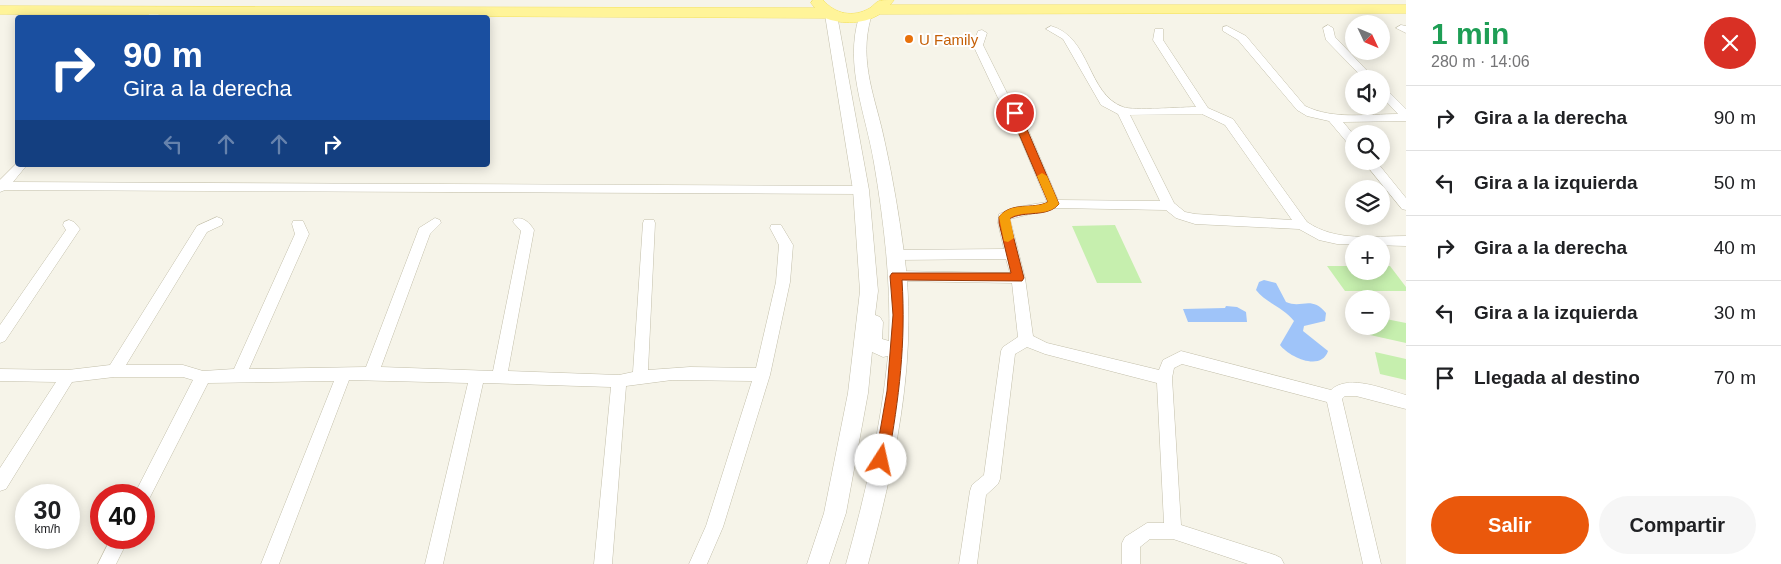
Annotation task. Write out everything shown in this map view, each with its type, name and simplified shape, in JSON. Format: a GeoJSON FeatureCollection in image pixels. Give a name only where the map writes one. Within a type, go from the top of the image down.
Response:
{"type":"FeatureCollection","features":[{"type":"Feature","properties":{"kind":"main road"},"geometry":{"type":"LineString","coordinates":[[818,0],[818,4],[829,14]]}},
{"type":"Feature","properties":{"kind":"main road"},"geometry":{"type":"LineString","coordinates":[[0,10],[154,14],[829,14],[846,18],[877,9],[1406,9]]}},
{"type":"Feature","properties":{"kind":"street"},"geometry":{"type":"LineString","coordinates":[[857,564],[874,502],[894,391],[899,315],[888,196],[877,133],[865,90],[858,54],[861,27],[877,9]]}},
{"type":"Feature","properties":{"kind":"street"},"geometry":{"type":"LineString","coordinates":[[818,564],[835,512],[853,420],[858,393],[869,291],[861,190],[829,14]]}},
{"type":"Feature","properties":{"kind":"street"},"geometry":{"type":"LineString","coordinates":[[1328,28],[1330,38],[1361,70]]}},
{"type":"Feature","properties":{"kind":"street"},"geometry":{"type":"LineString","coordinates":[[1051,29],[1067,37],[1105,103],[1123,112],[1204,110],[1229,122],[1302,225],[1318,236],[1335,239],[1406,241]]}},
{"type":"Feature","properties":{"kind":"street"},"geometry":{"type":"LineString","coordinates":[[1227,29],[1242,38],[1301,108],[1317,116],[1333,118],[1406,116]]}},
{"type":"Feature","properties":{"kind":"street"},"geometry":{"type":"LineString","coordinates":[[1159,31],[1158,40],[1204,110]]}},
{"type":"Feature","properties":{"kind":"street"},"geometry":{"type":"LineString","coordinates":[[982,33],[978,45],[1004,98],[1015,113],[1054,204]]}},
{"type":"Feature","properties":{"kind":"street"},"geometry":{"type":"LineString","coordinates":[[844,91],[865,90]]}},
{"type":"Feature","properties":{"kind":"street"},"geometry":{"type":"LineString","coordinates":[[1390,99],[1406,116]]}},
{"type":"Feature","properties":{"kind":"street"},"geometry":{"type":"LineString","coordinates":[[1123,112],[1169,206],[1182,215],[1195,220],[1302,225]]}},
{"type":"Feature","properties":{"kind":"street"},"geometry":{"type":"LineString","coordinates":[[1333,118],[1345,132]]}},
{"type":"Feature","properties":{"kind":"street"},"geometry":{"type":"LineString","coordinates":[[2,187],[19,167]]}},
{"type":"Feature","properties":{"kind":"street"},"geometry":{"type":"LineString","coordinates":[[1376,170],[1406,206]]}},
{"type":"Feature","properties":{"kind":"street"},"geometry":{"type":"LineString","coordinates":[[2,187],[861,190]]}},
{"type":"Feature","properties":{"kind":"street"},"geometry":{"type":"LineString","coordinates":[[1026,340],[1018,278],[1004,217],[1014,211],[1044,209],[1054,204],[1169,206]]}},
{"type":"Feature","properties":{"kind":"street"},"geometry":{"type":"LineString","coordinates":[[114,371],[202,228],[217,222]]}},
{"type":"Feature","properties":{"kind":"street"},"geometry":{"type":"LineString","coordinates":[[499,377],[528,230],[518,222]]}},
{"type":"Feature","properties":{"kind":"street"},"geometry":{"type":"LineString","coordinates":[[371,373],[424,231],[434,223]]}},
{"type":"Feature","properties":{"kind":"street"},"geometry":{"type":"LineString","coordinates":[[640,376],[649,223]]}},
{"type":"Feature","properties":{"kind":"street"},"geometry":{"type":"LineString","coordinates":[[239,375],[302,234],[298,224]]}},
{"type":"Feature","properties":{"kind":"street"},"geometry":{"type":"LineString","coordinates":[[0,337],[74,229],[70,225]]}},
{"type":"Feature","properties":{"kind":"street"},"geometry":{"type":"LineString","coordinates":[[698,564],[714,527],[762,375],[783,282],[786,245],[776,228]]}},
{"type":"Feature","properties":{"kind":"street"},"geometry":{"type":"LineString","coordinates":[[894,256],[1012,254]]}},
{"type":"Feature","properties":{"kind":"street"},"geometry":{"type":"LineString","coordinates":[[896,276],[1018,278]]}},
{"type":"Feature","properties":{"kind":"street"},"geometry":{"type":"LineString","coordinates":[[867,308],[875,324],[873,342],[883,349],[896,348]]}},
{"type":"Feature","properties":{"kind":"street"},"geometry":{"type":"LineString","coordinates":[[1026,340],[1045,348],[1164,378]]}},
{"type":"Feature","properties":{"kind":"street"},"geometry":{"type":"LineString","coordinates":[[968,564],[978,491],[992,479],[1008,350],[1026,340]]}},
{"type":"Feature","properties":{"kind":"street"},"geometry":{"type":"LineString","coordinates":[[1174,531],[1164,378],[1168,364],[1181,357],[1334,397]]}},
{"type":"Feature","properties":{"kind":"street"},"geometry":{"type":"LineString","coordinates":[[0,375],[68,376],[114,371],[183,372],[203,377],[239,375],[262,377],[371,373],[619,382],[640,376],[762,375]]}},
{"type":"Feature","properties":{"kind":"street"},"geometry":{"type":"LineString","coordinates":[[270,564],[344,374]]}},
{"type":"Feature","properties":{"kind":"street"},"geometry":{"type":"LineString","coordinates":[[0,483],[68,376]]}},
{"type":"Feature","properties":{"kind":"street"},"geometry":{"type":"LineString","coordinates":[[148,484],[203,377]]}},
{"type":"Feature","properties":{"kind":"street"},"geometry":{"type":"LineString","coordinates":[[434,564],[477,377]]}},
{"type":"Feature","properties":{"kind":"street"},"geometry":{"type":"LineString","coordinates":[[604,564],[619,382]]}},
{"type":"Feature","properties":{"kind":"street"},"geometry":{"type":"LineString","coordinates":[[1334,397],[1341,390],[1356,389],[1406,402]]}},
{"type":"Feature","properties":{"kind":"street"},"geometry":{"type":"LineString","coordinates":[[1334,397],[1372,564]]}},
{"type":"Feature","properties":{"kind":"street"},"geometry":{"type":"LineString","coordinates":[[1131,564],[1131,543],[1147,531],[1174,531],[1275,564]]}},
{"type":"Feature","properties":{"kind":"street"},"geometry":{"type":"LineString","coordinates":[[107,564],[114,549]]}},
{"type":"Feature","properties":{"kind":"green space"},"geometry":{"type":"Polygon","coordinates":[[[1115,225],[1142,283],[1097,283],[1072,226],[1115,225]]]}},
{"type":"Feature","properties":{"kind":"green space"},"geometry":{"type":"Polygon","coordinates":[[[1327,266],[1345,266],[1345,280],[1390,280],[1390,266],[1406,287],[1406,291],[1345,291],[1327,266]]]}},
{"type":"Feature","properties":{"kind":"green space"},"geometry":{"type":"Polygon","coordinates":[[[1390,320],[1406,323],[1406,343],[1370,335],[1390,335],[1390,320]]]}},
{"type":"Feature","properties":{"kind":"green space"},"geometry":{"type":"Polygon","coordinates":[[[1375,352],[1406,359],[1406,380],[1380,374],[1375,352]]]}},
{"type":"Feature","properties":{"kind":"water"},"geometry":{"type":"Polygon","coordinates":[[[1264,280],[1276,283],[1286,302],[1292,304],[1311,303],[1326,313],[1325,321],[1304,326],[1303,331],[1328,351],[1319,361],[1297,358],[1284,350],[1280,345],[1294,321],[1256,290],[1259,282],[1264,280]]]}},
{"type":"Feature","properties":{"kind":"water"},"geometry":{"type":"Polygon","coordinates":[[[1226,306],[1237,307],[1246,312],[1247,322],[1188,322],[1183,309],[1225,308],[1226,306]]]}},
{"type":"Feature","properties":{"kind":"slow traffic"},"geometry":{"type":"LineString","coordinates":[[1008,238],[1004,217],[1014,211],[1044,209],[1054,204],[1042,176]]}},
{"type":"Feature","properties":{"kind":"place","name":"U Family"},"geometry":{"type":"Point","coordinates":[909,39]}},
{"type":"Feature","properties":{"kind":"route"},"geometry":{"type":"LineString","coordinates":[[881,460],[894,391],[899,315],[896,276],[1018,278],[1004,217],[1014,211],[1044,209],[1054,204],[1015,113]]}}]}
